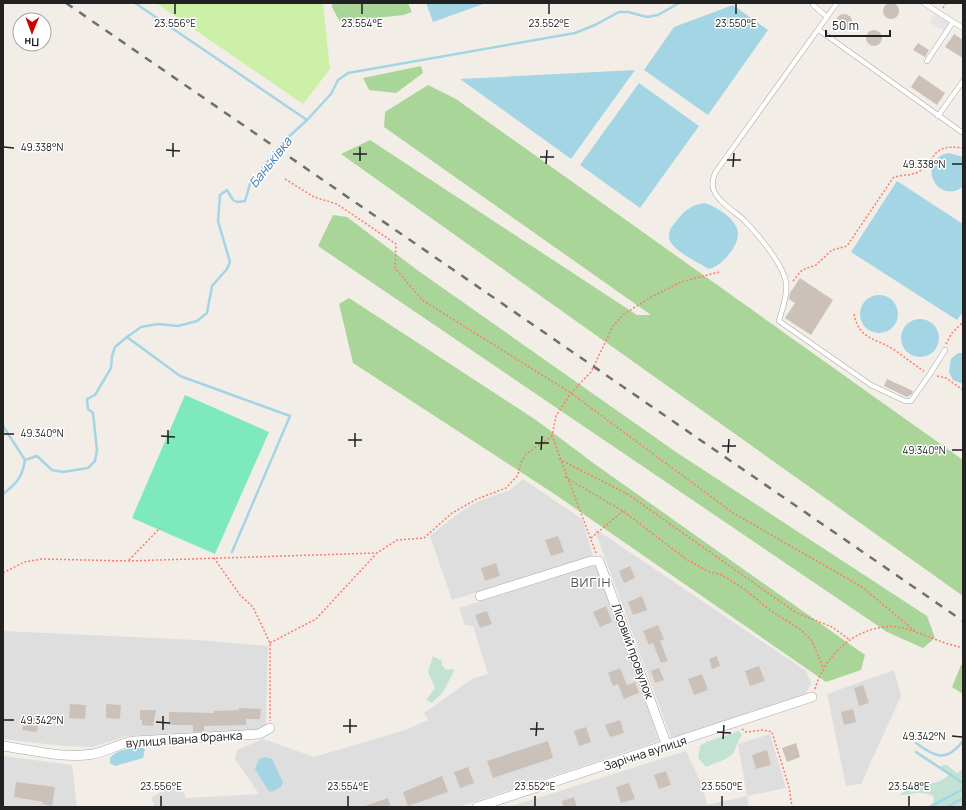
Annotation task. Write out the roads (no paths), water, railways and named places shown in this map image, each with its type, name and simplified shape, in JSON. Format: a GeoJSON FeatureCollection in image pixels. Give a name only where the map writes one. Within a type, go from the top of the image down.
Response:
{"type":"FeatureCollection","features":[{"type":"Feature","properties":{"kind":"street","name":"Лісовий провулок"},"geometry":{"type":"LineString","coordinates":[[480,596],[591,561],[598,561],[601,564],[667,746]]}},
{"type":"Feature","properties":{"kind":"street","name":"Зарічна вулиця"},"geometry":{"type":"LineString","coordinates":[[482,806],[812,697]]}},
{"type":"Feature","properties":{"kind":"street","name":"вулиця Івана Франка"},"geometry":{"type":"LineString","coordinates":[[3,746],[40,752],[82,755],[135,741],[259,734],[270,728]]}},
{"type":"Feature","properties":{"kind":"lane"},"geometry":{"type":"LineString","coordinates":[[837,3],[715,173],[713,188],[717,195],[745,221],[783,272],[786,283],[786,293],[779,321],[871,385],[908,402],[930,374],[944,350]]}},
{"type":"Feature","properties":{"kind":"lane"},"geometry":{"type":"LineString","coordinates":[[924,3],[963,28]]}},
{"type":"Feature","properties":{"kind":"lane"},"geometry":{"type":"LineString","coordinates":[[813,5],[827,18]]}},
{"type":"Feature","properties":{"kind":"lane"},"geometry":{"type":"LineString","coordinates":[[927,61],[953,22]]}},
{"type":"Feature","properties":{"kind":"lane"},"geometry":{"type":"LineString","coordinates":[[818,30],[963,133]]}},
{"type":"Feature","properties":{"kind":"lane"},"geometry":{"type":"LineString","coordinates":[[938,116],[963,81]]}},
{"type":"Feature","properties":{"kind":"water"},"geometry":{"type":"Polygon","coordinates":[[[426,3],[486,3],[433,22],[426,3]]]}},
{"type":"Feature","properties":{"kind":"water"},"geometry":{"type":"Polygon","coordinates":[[[733,5],[768,30],[708,115],[644,70],[674,27],[733,5]]]}},
{"type":"Feature","properties":{"kind":"water"},"geometry":{"type":"Polygon","coordinates":[[[635,70],[571,159],[460,79],[635,70]]]}},
{"type":"Feature","properties":{"kind":"water"},"geometry":{"type":"Polygon","coordinates":[[[639,83],[699,126],[640,208],[580,165],[639,83]]]}},
{"type":"Feature","properties":{"kind":"water"},"geometry":{"type":"Polygon","coordinates":[[[949,153],[963,157],[963,187],[953,191],[944,191],[933,179],[932,171],[933,164],[939,157],[949,153]]]}},
{"type":"Feature","properties":{"kind":"water"},"geometry":{"type":"Polygon","coordinates":[[[897,181],[963,224],[963,312],[957,320],[851,252],[897,181]]]}},
{"type":"Feature","properties":{"kind":"water"},"geometry":{"type":"Polygon","coordinates":[[[704,203],[709,204],[730,218],[737,227],[738,232],[736,243],[729,255],[719,264],[709,269],[678,250],[670,241],[669,236],[672,227],[683,213],[689,208],[704,203]]]}},
{"type":"Feature","properties":{"kind":"water"},"geometry":{"type":"Polygon","coordinates":[[[875,295],[883,295],[893,300],[897,307],[897,321],[893,328],[883,333],[875,333],[865,328],[863,325],[860,318],[860,310],[865,300],[868,298],[875,295]]]}},
{"type":"Feature","properties":{"kind":"water"},"geometry":{"type":"Polygon","coordinates":[[[916,319],[924,319],[934,324],[938,331],[938,345],[934,352],[924,357],[916,357],[906,352],[904,349],[901,342],[901,334],[906,324],[909,322],[916,319]]]}},
{"type":"Feature","properties":{"kind":"water"},"geometry":{"type":"Polygon","coordinates":[[[958,353],[963,353],[963,384],[953,380],[949,372],[951,359],[958,353]]]}},
{"type":"Feature","properties":{"kind":"water"},"geometry":{"type":"Polygon","coordinates":[[[140,747],[145,749],[143,758],[115,766],[110,763],[110,758],[116,753],[140,747]]]}},
{"type":"Feature","properties":{"kind":"water"},"geometry":{"type":"Polygon","coordinates":[[[265,757],[272,759],[283,782],[281,787],[271,792],[268,790],[255,769],[259,759],[265,757]]]}},
{"type":"Feature","properties":{"kind":"waterway"},"geometry":{"type":"LineString","coordinates":[[135,3],[307,120]]}},
{"type":"Feature","properties":{"kind":"waterway","name":"Баньківка"},"geometry":{"type":"LineString","coordinates":[[3,494],[18,480],[25,460],[37,456],[52,470],[63,472],[88,468],[95,461],[97,450],[93,413],[88,409],[87,399],[95,395],[111,368],[112,356],[115,347],[141,327],[158,324],[178,326],[197,321],[207,313],[212,286],[227,269],[230,262],[218,221],[220,195],[227,190],[233,200],[237,202],[245,201],[250,184],[282,143],[307,120],[331,94],[338,80],[348,73],[575,33],[595,25],[619,12],[628,12],[647,17],[658,15],[679,3]]}},
{"type":"Feature","properties":{"kind":"waterway"},"geometry":{"type":"LineString","coordinates":[[127,337],[180,376],[290,416],[232,552]]}},
{"type":"Feature","properties":{"kind":"waterway"},"geometry":{"type":"LineString","coordinates":[[3,426],[25,460]]}},
{"type":"Feature","properties":{"kind":"waterway"},"geometry":{"type":"LineString","coordinates":[[916,743],[929,752],[940,756],[951,753],[963,741]]}},
{"type":"Feature","properties":{"kind":"waterway"},"geometry":{"type":"LineString","coordinates":[[916,752],[963,783]]}},
{"type":"Feature","properties":{"kind":"waterway"},"geometry":{"type":"LineString","coordinates":[[930,807],[963,789]]}},
{"type":"Feature","properties":{"kind":"waterway"},"geometry":{"type":"LineString","coordinates":[[947,807],[963,798]]}},
{"type":"Feature","properties":{"kind":"railway"},"geometry":{"type":"LineString","coordinates":[[66,3],[963,621]]}},
{"type":"Feature","properties":{"kind":"district","name":"ВИГІН"},"geometry":{"type":"Point","coordinates":[591,582]}}]}
